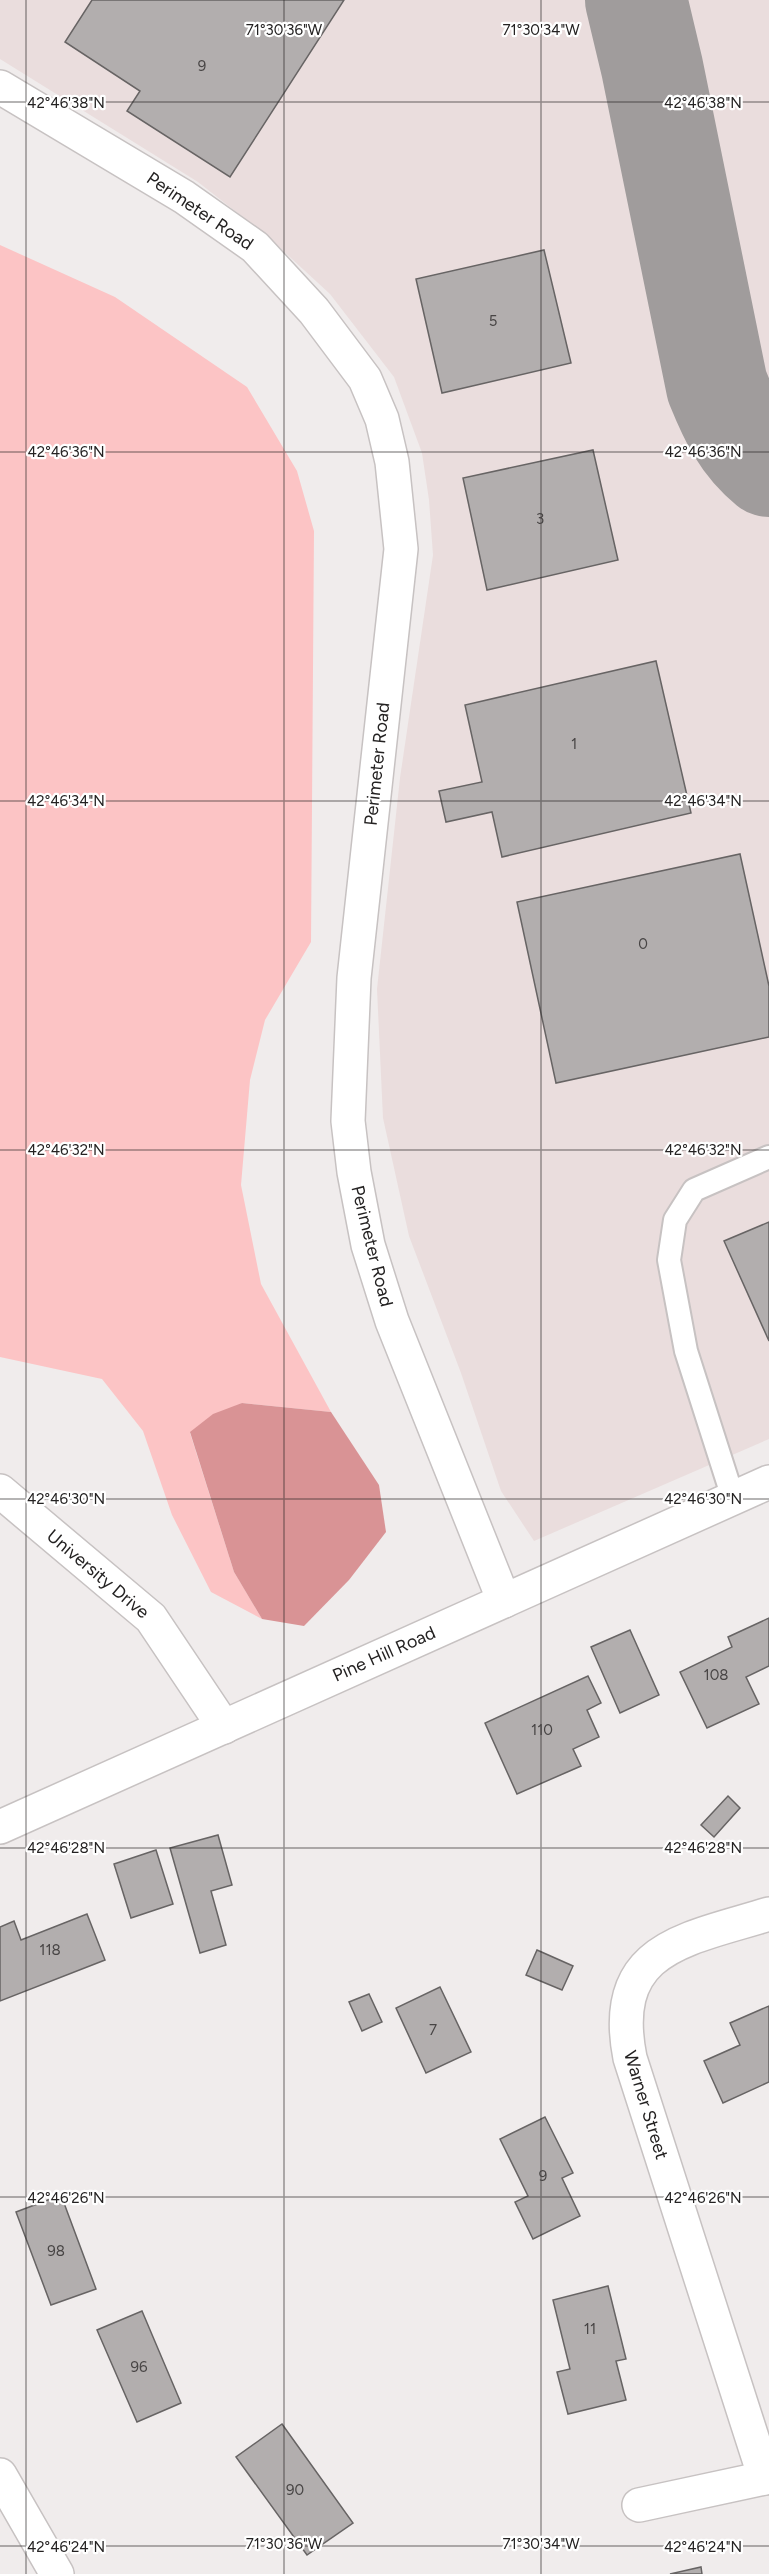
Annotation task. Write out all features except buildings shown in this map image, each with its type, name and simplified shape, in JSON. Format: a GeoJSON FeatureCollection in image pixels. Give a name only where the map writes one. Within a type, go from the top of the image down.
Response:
{"type":"FeatureCollection","features":[{"type":"Feature","properties":{"kind":"street","name":"Perimeter Road"},"geometry":{"type":"LineString","coordinates":[[0,87],[184,197],[255,247],[314,311],[365,379],[382,419],[392,462],[401,549],[354,978],[348,1121],[354,1172],[368,1245],[392,1321],[504,1601]]}},
{"type":"Feature","properties":{"kind":"street","name":"Pine Hill Road"},"geometry":{"type":"LineString","coordinates":[[0,1827],[769,1482]]}},
{"type":"Feature","properties":{"kind":"street","name":"University Drive"},"geometry":{"type":"LineString","coordinates":[[0,1491],[151,1618],[224,1726]]}},
{"type":"Feature","properties":{"kind":"street","name":"Warner Street"},"geometry":{"type":"LineString","coordinates":[[767,2477],[630,2058],[624,2030],[626,2004],[633,1982],[651,1958],[682,1941],[769,1914]]}},
{"type":"Feature","properties":{"kind":"street"},"geometry":{"type":"LineString","coordinates":[[0,2475],[57,2574]]}},
{"type":"Feature","properties":{"kind":"street"},"geometry":{"type":"LineString","coordinates":[[639,2505],[767,2477]]}},
{"type":"Feature","properties":{"kind":"lane"},"geometry":{"type":"LineString","coordinates":[[733,1498],[686,1351],[669,1260],[675,1220],[694,1190],[769,1157]]}},
{"type":"Feature","properties":{"kind":"shaded area"},"geometry":{"type":"Polygon","coordinates":[[[0,0],[769,0],[769,1439],[534,1541],[501,1491],[461,1373],[409,1236],[383,1118],[377,989],[400,778],[433,555],[429,500],[422,453],[394,377],[330,294],[267,236],[198,182],[0,59],[0,0]]]}},
{"type":"Feature","properties":{"kind":"shaded area"},"geometry":{"type":"Polygon","coordinates":[[[0,245],[115,297],[247,387],[297,471],[314,531],[311,942],[265,1020],[250,1080],[241,1185],[261,1284],[331,1412],[242,1403],[190,1433],[234,1572],[262,1619],[211,1592],[172,1515],[143,1431],[102,1379],[0,1357],[0,245]]]}},
{"type":"Feature","properties":{"kind":"shaded area"},"geometry":{"type":"Polygon","coordinates":[[[242,1403],[331,1412],[379,1485],[386,1532],[349,1580],[304,1626],[262,1619],[234,1572],[190,1432],[213,1414],[242,1403]]]}},
{"type":"Feature","properties":{"kind":"taxiway"},"geometry":{"type":"LineString","coordinates":[[636,0],[652,67],[717,386],[738,430],[751,449],[769,466]]}}]}
